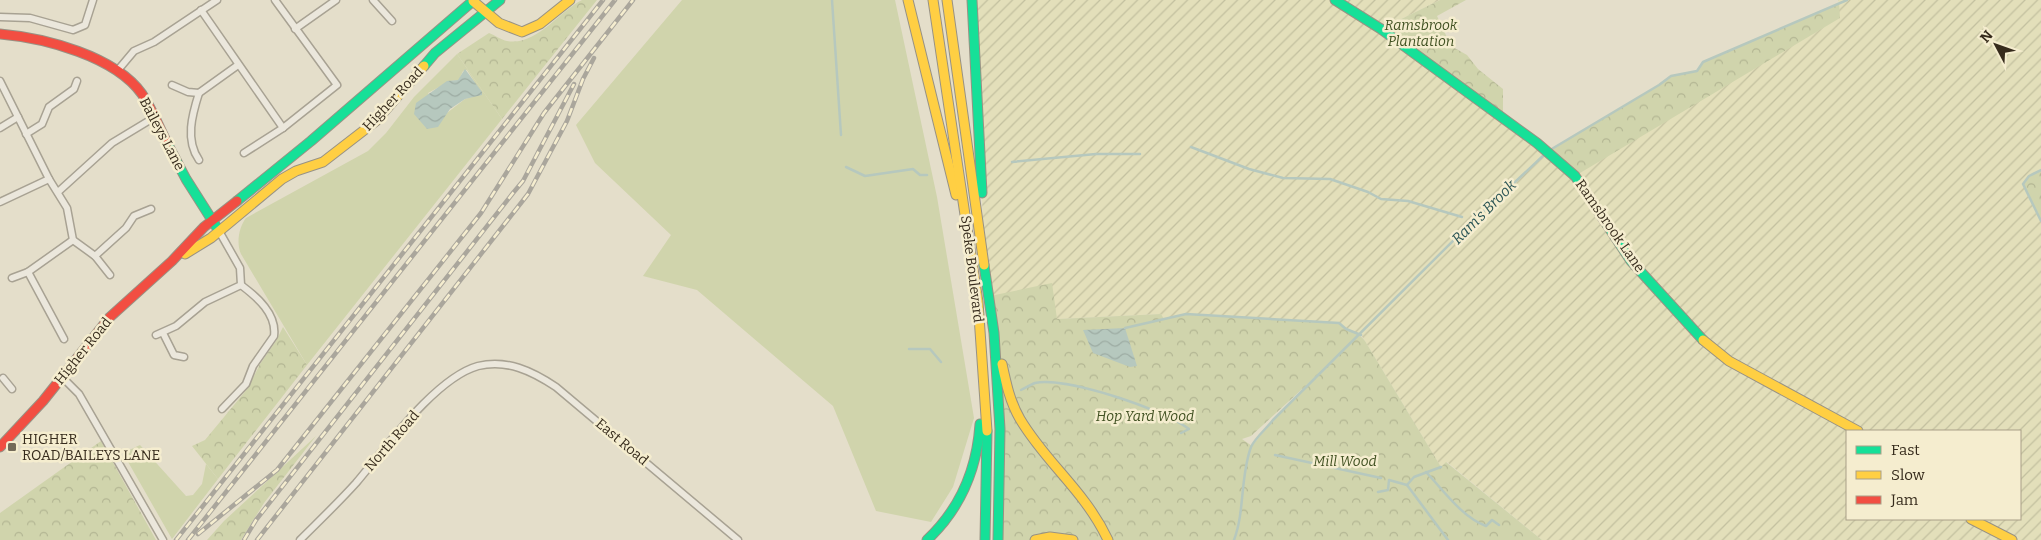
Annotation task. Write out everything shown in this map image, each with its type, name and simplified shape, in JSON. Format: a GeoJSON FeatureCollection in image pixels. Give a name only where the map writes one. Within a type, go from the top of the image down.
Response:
{"type":"FeatureCollection","features":[{"type":"Feature","properties":{"kind":"main road","name":"Higher Road"},"geometry":{"type":"LineString","coordinates":[[0,447],[22,425],[110,317],[172,261],[212,221],[311,141],[473,0],[486,12],[515,32],[525,32],[570,0]]}},
{"type":"Feature","properties":{"kind":"main road","name":"Higher Road"},"geometry":{"type":"LineString","coordinates":[[172,261],[219,231],[282,179],[296,171],[323,162],[376,121],[435,53],[500,0]]}},
{"type":"Feature","properties":{"kind":"main road"},"geometry":{"type":"LineString","coordinates":[[908,0],[970,250]]}},
{"type":"Feature","properties":{"kind":"main road","name":"Speke Boulevard"},"geometry":{"type":"LineString","coordinates":[[934,0],[978,302],[987,425],[985,540]]}},
{"type":"Feature","properties":{"kind":"main road","name":"Speke Boulevard"},"geometry":{"type":"LineString","coordinates":[[947,0],[994,333],[1000,429],[998,540]]}},
{"type":"Feature","properties":{"kind":"main road"},"geometry":{"type":"LineString","coordinates":[[972,0],[985,260]]}},
{"type":"Feature","properties":{"kind":"main road","name":"Ramsbrook Lane"},"geometry":{"type":"LineString","coordinates":[[1336,0],[1381,30],[1562,163],[1575,176],[1593,200],[1631,261],[1707,344],[1729,361],[1856,430]]}},
{"type":"Feature","properties":{"kind":"main road","name":"Baileys Lane"},"geometry":{"type":"LineString","coordinates":[[0,34],[33,37],[95,59],[118,70],[142,94],[186,179],[219,231]]}},
{"type":"Feature","properties":{"kind":"main road"},"geometry":{"type":"LineString","coordinates":[[927,540],[945,522],[956,504],[972,471],[977,452],[980,435],[978,302]]}},
{"type":"Feature","properties":{"kind":"main road"},"geometry":{"type":"LineString","coordinates":[[994,333],[1008,392],[1018,415],[1041,446],[1086,498],[1108,540]]}},
{"type":"Feature","properties":{"kind":"main road"},"geometry":{"type":"LineString","coordinates":[[1974,520],[2012,540]]}},
{"type":"Feature","properties":{"kind":"main road"},"geometry":{"type":"LineString","coordinates":[[1035,540],[1050,537],[1073,540]]}},
{"type":"Feature","properties":{"kind":"street"},"geometry":{"type":"LineString","coordinates":[[0,17],[30,18],[73,30],[85,25],[90,15],[93,0]]}},
{"type":"Feature","properties":{"kind":"street"},"geometry":{"type":"LineString","coordinates":[[118,70],[134,51],[154,42],[217,0]]}},
{"type":"Feature","properties":{"kind":"street"},"geometry":{"type":"LineString","coordinates":[[244,153],[283,128],[337,85],[275,0]]}},
{"type":"Feature","properties":{"kind":"street"},"geometry":{"type":"LineString","coordinates":[[295,29],[336,0]]}},
{"type":"Feature","properties":{"kind":"street"},"geometry":{"type":"LineString","coordinates":[[373,0],[392,21]]}},
{"type":"Feature","properties":{"kind":"street"},"geometry":{"type":"LineString","coordinates":[[201,10],[283,128]]}},
{"type":"Feature","properties":{"kind":"street"},"geometry":{"type":"LineString","coordinates":[[172,85],[188,92],[199,93],[238,65]]}},
{"type":"Feature","properties":{"kind":"street"},"geometry":{"type":"LineString","coordinates":[[0,81],[49,179],[68,208],[72,240],[95,256],[110,275]]}},
{"type":"Feature","properties":{"kind":"street"},"geometry":{"type":"LineString","coordinates":[[26,134],[42,124],[49,107],[74,89],[77,81]]}},
{"type":"Feature","properties":{"kind":"street"},"geometry":{"type":"LineString","coordinates":[[199,93],[190,136],[190,145],[199,160]]}},
{"type":"Feature","properties":{"kind":"street"},"geometry":{"type":"LineString","coordinates":[[0,128],[18,116]]}},
{"type":"Feature","properties":{"kind":"street"},"geometry":{"type":"LineString","coordinates":[[58,192],[112,143],[155,117]]}},
{"type":"Feature","properties":{"kind":"street"},"geometry":{"type":"LineString","coordinates":[[0,202],[49,179]]}},
{"type":"Feature","properties":{"kind":"street"},"geometry":{"type":"LineString","coordinates":[[95,256],[126,228],[134,216],[151,209]]}},
{"type":"Feature","properties":{"kind":"street"},"geometry":{"type":"LineString","coordinates":[[219,231],[240,268],[241,285],[261,301],[272,321],[274,332],[253,366],[246,384],[222,409]]}},
{"type":"Feature","properties":{"kind":"street"},"geometry":{"type":"LineString","coordinates":[[12,278],[28,272],[72,240]]}},
{"type":"Feature","properties":{"kind":"street"},"geometry":{"type":"LineString","coordinates":[[28,272],[64,339]]}},
{"type":"Feature","properties":{"kind":"street"},"geometry":{"type":"LineString","coordinates":[[184,357],[174,355],[160,334],[176,326],[205,302],[241,285]]}},
{"type":"Feature","properties":{"kind":"street","name":"North Road"},"geometry":{"type":"LineString","coordinates":[[300,540],[341,499],[418,411],[444,385],[468,370],[497,364]]}},
{"type":"Feature","properties":{"kind":"street","name":"East Road"},"geometry":{"type":"LineString","coordinates":[[497,364],[522,368],[556,387],[738,540]]}},
{"type":"Feature","properties":{"kind":"street"},"geometry":{"type":"LineString","coordinates":[[62,377],[79,394],[163,540]]}},
{"type":"Feature","properties":{"kind":"street"},"geometry":{"type":"LineString","coordinates":[[0,388],[5,381],[12,389]]}},
{"type":"Feature","properties":{"kind":"shaded area"},"geometry":{"type":"Polygon","coordinates":[[[972,0],[1440,0],[1381,29],[1562,163],[1839,3],[1838,0],[2041,0],[2041,170],[2029,176],[2023,184],[2041,221],[2041,540],[1542,540],[1447,462],[1441,467],[1361,335],[1346,329],[1339,323],[1186,314],[1164,319],[1161,314],[1057,319],[990,296],[985,260],[972,0]]]}},
{"type":"Feature","properties":{"kind":"green space"},"geometry":{"type":"Polygon","coordinates":[[[582,0],[597,0],[502,119],[457,54],[489,33],[507,41],[518,41],[528,38],[547,27],[573,5],[582,0]]]}},
{"type":"Feature","properties":{"kind":"green space"},"geometry":{"type":"Polygon","coordinates":[[[682,0],[895,0],[937,197],[974,418],[953,487],[931,522],[876,511],[833,406],[697,290],[643,276],[671,235],[595,163],[576,125],[682,0]]]}},
{"type":"Feature","properties":{"kind":"green space","name":"Ramsbrook Plantation"},"geometry":{"type":"Polygon","coordinates":[[[1440,0],[1466,0],[1437,16],[1451,46],[1467,55],[1478,69],[1503,89],[1503,119],[1381,29],[1440,0]]]}},
{"type":"Feature","properties":{"kind":"green space"},"geometry":{"type":"Polygon","coordinates":[[[1839,3],[1840,18],[1575,176],[1548,152],[1671,76],[1697,71],[1703,62],[1839,3]]]}},
{"type":"Feature","properties":{"kind":"green space"},"geometry":{"type":"Polygon","coordinates":[[[457,54],[502,119],[307,365],[239,250],[239,235],[242,226],[246,218],[368,151],[386,133],[414,97],[457,54]],[[467,70],[463,71],[459,80],[450,81],[428,93],[443,116],[465,99],[482,94],[467,70]]]}},
{"type":"Feature","properties":{"kind":"green space"},"geometry":{"type":"Polygon","coordinates":[[[2041,170],[2041,221],[2023,184],[2029,176],[2041,170]]]}},
{"type":"Feature","properties":{"kind":"green space"},"geometry":{"type":"Polygon","coordinates":[[[1052,283],[1057,319],[1161,314],[1164,319],[1186,314],[1339,323],[1365,341],[1441,467],[1446,462],[1542,540],[998,540],[990,296],[1052,283]],[[1348,347],[1251,436],[1242,439],[1252,446],[1273,420],[1348,347]]]}},
{"type":"Feature","properties":{"kind":"green space"},"geometry":{"type":"Polygon","coordinates":[[[283,327],[307,365],[218,479],[192,446],[205,440],[248,388],[260,364],[283,327]]]}},
{"type":"Feature","properties":{"kind":"green space"},"geometry":{"type":"Polygon","coordinates":[[[316,436],[264,503],[241,540],[207,540],[224,521],[316,436]]]}},
{"type":"Feature","properties":{"kind":"green space"},"geometry":{"type":"Polygon","coordinates":[[[101,441],[156,540],[0,540],[0,513],[101,441]]]}},
{"type":"Feature","properties":{"kind":"green space"},"geometry":{"type":"Polygon","coordinates":[[[140,445],[186,496],[193,495],[202,484],[206,464],[218,479],[172,539],[123,453],[140,445]]]}},
{"type":"Feature","properties":{"kind":"water"},"geometry":{"type":"Polygon","coordinates":[[[465,69],[482,92],[482,95],[465,99],[450,109],[438,127],[427,129],[414,114],[416,103],[447,81],[458,80],[465,69]]]}},
{"type":"Feature","properties":{"kind":"water"},"geometry":{"type":"Polygon","coordinates":[[[1125,328],[1137,366],[1130,367],[1093,353],[1083,330],[1125,328]]]}},
{"type":"Feature","properties":{"kind":"waterway"},"geometry":{"type":"LineString","coordinates":[[832,0],[841,135]]}},
{"type":"Feature","properties":{"kind":"waterway","name":"Ram's Brook"},"geometry":{"type":"LineString","coordinates":[[1550,150],[1671,76],[1697,71],[1703,62],[1847,0]]}},
{"type":"Feature","properties":{"kind":"waterway"},"geometry":{"type":"LineString","coordinates":[[1191,147],[1249,169],[1283,178],[1330,179],[1368,192],[1381,199],[1408,201],[1462,217]]}},
{"type":"Feature","properties":{"kind":"waterway"},"geometry":{"type":"LineString","coordinates":[[1012,162],[1096,154],[1140,154]]}},
{"type":"Feature","properties":{"kind":"waterway","name":"Ram's Brook"},"geometry":{"type":"LineString","coordinates":[[1234,540],[1240,517],[1245,470],[1251,447],[1255,440],[1470,224],[1545,154]]}},
{"type":"Feature","properties":{"kind":"waterway"},"geometry":{"type":"LineString","coordinates":[[846,167],[865,176],[913,169],[920,175],[927,175]]}},
{"type":"Feature","properties":{"kind":"waterway"},"geometry":{"type":"LineString","coordinates":[[2041,170],[2029,176],[2023,184],[2041,221]]}},
{"type":"Feature","properties":{"kind":"waterway"},"geometry":{"type":"LineString","coordinates":[[1125,328],[1186,314],[1339,323],[1346,329],[1361,335]]}},
{"type":"Feature","properties":{"kind":"waterway"},"geometry":{"type":"LineString","coordinates":[[909,349],[930,349],[941,362]]}},
{"type":"Feature","properties":{"kind":"waterway"},"geometry":{"type":"LineString","coordinates":[[1021,390],[1035,383],[1049,382],[1091,389],[1138,404],[1177,421],[1189,429],[1181,433]]}},
{"type":"Feature","properties":{"kind":"waterway"},"geometry":{"type":"LineString","coordinates":[[1275,455],[1381,478]]}},
{"type":"Feature","properties":{"kind":"waterway"},"geometry":{"type":"LineString","coordinates":[[1407,485],[1414,477],[1441,467]]}},
{"type":"Feature","properties":{"kind":"waterway"},"geometry":{"type":"LineString","coordinates":[[1426,472],[1461,510],[1477,522],[1486,526],[1492,520],[1499,525]]}},
{"type":"Feature","properties":{"kind":"waterway"},"geometry":{"type":"LineString","coordinates":[[1378,492],[1388,490],[1389,480],[1407,485],[1448,540]]}},
{"type":"Feature","properties":{"kind":"railway"},"geometry":{"type":"LineString","coordinates":[[176,540],[603,0]]}},
{"type":"Feature","properties":{"kind":"railway"},"geometry":{"type":"LineString","coordinates":[[188,540],[615,0]]}},
{"type":"Feature","properties":{"kind":"railway"},"geometry":{"type":"LineString","coordinates":[[198,534],[277,470],[481,213],[544,113],[633,0]]}},
{"type":"Feature","properties":{"kind":"railway"},"geometry":{"type":"LineString","coordinates":[[257,540],[528,194],[567,121],[583,79],[594,58]]}},
{"type":"Feature","properties":{"kind":"railway"},"geometry":{"type":"LineString","coordinates":[[244,540],[256,520],[523,181],[574,84]]}},
{"type":"Feature","properties":{"kind":"traffic: fast"},"geometry":{"type":"LineString","coordinates":[[237,201],[311,141],[474,0]]}},
{"type":"Feature","properties":{"kind":"traffic: fast"},"geometry":{"type":"LineString","coordinates":[[424,66],[435,53],[500,0]]}},
{"type":"Feature","properties":{"kind":"traffic: fast"},"geometry":{"type":"LineString","coordinates":[[972,0],[982,193]]}},
{"type":"Feature","properties":{"kind":"traffic: fast"},"geometry":{"type":"LineString","coordinates":[[1335,0],[1381,29],[1537,143],[1575,176],[1631,261],[1703,340]]}},
{"type":"Feature","properties":{"kind":"traffic: fast"},"geometry":{"type":"LineString","coordinates":[[167,143],[186,179],[219,231]]}},
{"type":"Feature","properties":{"kind":"traffic: fast"},"geometry":{"type":"LineString","coordinates":[[984,265],[994,333],[1000,429],[998,540]]}},
{"type":"Feature","properties":{"kind":"traffic: fast"},"geometry":{"type":"LineString","coordinates":[[927,540],[949,515],[965,487],[975,457],[980,424]]}},
{"type":"Feature","properties":{"kind":"traffic: fast"},"geometry":{"type":"LineString","coordinates":[[985,540],[987,431]]}},
{"type":"Feature","properties":{"kind":"traffic: slow"},"geometry":{"type":"LineString","coordinates":[[473,1],[499,23],[522,32],[540,24],[570,0]]}},
{"type":"Feature","properties":{"kind":"traffic: slow"},"geometry":{"type":"LineString","coordinates":[[908,0],[956,195]]}},
{"type":"Feature","properties":{"kind":"traffic: slow"},"geometry":{"type":"LineString","coordinates":[[933,0],[978,302],[987,431]]}},
{"type":"Feature","properties":{"kind":"traffic: slow"},"geometry":{"type":"LineString","coordinates":[[947,0],[984,265]]}},
{"type":"Feature","properties":{"kind":"traffic: slow"},"geometry":{"type":"LineString","coordinates":[[185,254],[211,238],[282,179],[296,171],[323,162],[376,121],[424,66]]}},
{"type":"Feature","properties":{"kind":"traffic: slow"},"geometry":{"type":"LineString","coordinates":[[1703,340],[1729,361],[1856,430]]}},
{"type":"Feature","properties":{"kind":"traffic: slow"},"geometry":{"type":"LineString","coordinates":[[1002,364],[1011,399],[1020,419],[1041,450],[1088,507],[1108,540]]}},
{"type":"Feature","properties":{"kind":"traffic: slow"},"geometry":{"type":"LineString","coordinates":[[1973,520],[2012,540]]}},
{"type":"Feature","properties":{"kind":"traffic: slow"},"geometry":{"type":"LineString","coordinates":[[1035,540],[1050,537],[1073,540]]}},
{"type":"Feature","properties":{"kind":"traffic: jam"},"geometry":{"type":"LineString","coordinates":[[0,34],[37,40],[78,51],[115,69],[142,94],[167,143]]}},
{"type":"Feature","properties":{"kind":"traffic: jam"},"geometry":{"type":"LineString","coordinates":[[0,447],[43,401],[110,317],[172,261],[204,227],[237,201]]}},
{"type":"Feature","properties":{"kind":"place","name":"HIGHER ROAD/BAILEYS LANE"},"geometry":{"type":"Point","coordinates":[12,447]}},
{"type":"Feature","properties":{"kind":"park label","name":"Hop Yard Wood"},"geometry":{"type":"Point","coordinates":[1145,416]}},
{"type":"Feature","properties":{"kind":"park label","name":"Mill Wood"},"geometry":{"type":"Point","coordinates":[1345,461]}}]}
